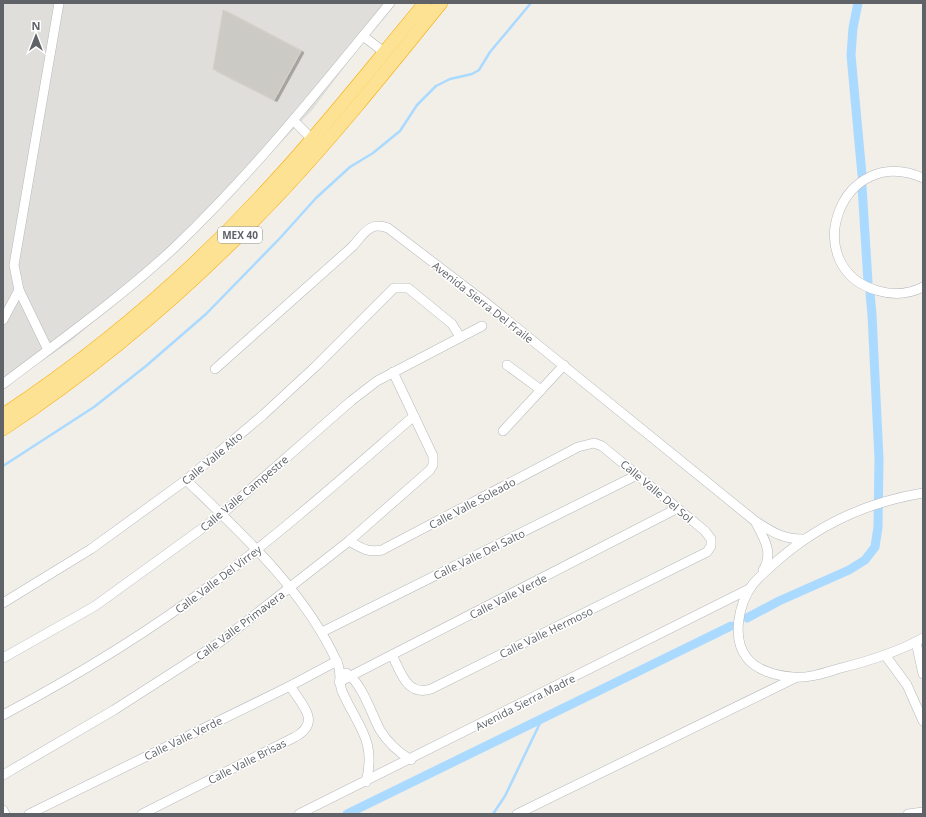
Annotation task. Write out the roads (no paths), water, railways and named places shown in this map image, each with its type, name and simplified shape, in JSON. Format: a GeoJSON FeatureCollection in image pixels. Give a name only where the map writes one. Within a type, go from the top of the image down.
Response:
{"type":"FeatureCollection","features":[{"type":"Feature","properties":{"kind":"highway","name":"MEX 40"},"geometry":{"type":"LineString","coordinates":[[3,415],[67,370],[186,271],[273,183],[312,139],[425,3]]}},
{"type":"Feature","properties":{"kind":"highway","name":"MEX 40"},"geometry":{"type":"LineString","coordinates":[[3,429],[35,408],[102,358],[167,303],[234,240],[319,150],[441,3]]}},
{"type":"Feature","properties":{"kind":"street"},"geometry":{"type":"LineString","coordinates":[[48,350],[19,290],[14,265],[59,3]]}},
{"type":"Feature","properties":{"kind":"street"},"geometry":{"type":"LineString","coordinates":[[3,384],[109,304],[174,248],[237,184],[294,120],[390,3]]}},
{"type":"Feature","properties":{"kind":"street"},"geometry":{"type":"LineString","coordinates":[[363,36],[384,52]]}},
{"type":"Feature","properties":{"kind":"street"},"geometry":{"type":"LineString","coordinates":[[294,120],[312,139]]}},
{"type":"Feature","properties":{"kind":"street"},"geometry":{"type":"LineString","coordinates":[[923,178],[907,172],[889,171],[863,180],[843,199],[836,216],[834,234],[837,252],[845,268],[858,281],[866,286],[874,290],[892,294],[910,292],[923,287]]}},
{"type":"Feature","properties":{"kind":"street","name":"Avenida Sierra Del Fraile"},"geometry":{"type":"LineString","coordinates":[[215,369],[352,247],[368,230],[377,225],[388,228],[564,365],[755,521],[780,536],[794,539],[805,539]]}},
{"type":"Feature","properties":{"kind":"street","name":"Calle Valle Alto"},"geometry":{"type":"LineString","coordinates":[[3,603],[91,549],[186,480],[263,415],[316,366],[390,291],[399,287],[408,288],[452,324],[460,337]]}},
{"type":"Feature","properties":{"kind":"street"},"geometry":{"type":"LineString","coordinates":[[3,320],[19,290]]}},
{"type":"Feature","properties":{"kind":"street","name":"Calle Valle Campestre"},"geometry":{"type":"LineString","coordinates":[[3,658],[95,606],[222,514],[364,390],[393,372],[482,326]]}},
{"type":"Feature","properties":{"kind":"street"},"geometry":{"type":"LineString","coordinates":[[507,365],[540,390]]}},
{"type":"Feature","properties":{"kind":"street"},"geometry":{"type":"LineString","coordinates":[[503,431],[564,365]]}},
{"type":"Feature","properties":{"kind":"street"},"geometry":{"type":"LineString","coordinates":[[393,372],[414,416]]}},
{"type":"Feature","properties":{"kind":"street","name":"Calle Valle Primavera"},"geometry":{"type":"LineString","coordinates":[[3,775],[114,710],[220,642],[349,540],[430,470],[434,459],[414,416]]}},
{"type":"Feature","properties":{"kind":"street","name":"Calle Valle Del Virrey"},"geometry":{"type":"LineString","coordinates":[[3,715],[100,661],[162,620],[257,550],[414,416]]}},
{"type":"Feature","properties":{"kind":"street","name":"Calle Valle Del Sol"},"geometry":{"type":"LineString","coordinates":[[594,443],[602,446],[676,509],[705,531],[711,540],[712,546]]}},
{"type":"Feature","properties":{"kind":"street","name":"Calle Valle Soleado"},"geometry":{"type":"LineString","coordinates":[[349,540],[364,550],[372,552],[382,550],[578,447],[594,443]]}},
{"type":"Feature","properties":{"kind":"street","name":"Calle Valle Del Salto"},"geometry":{"type":"LineString","coordinates":[[322,632],[637,475]]}},
{"type":"Feature","properties":{"kind":"street"},"geometry":{"type":"LineString","coordinates":[[186,480],[257,550],[289,587],[322,632],[341,671],[339,682],[366,739],[370,755],[366,782]]}},
{"type":"Feature","properties":{"kind":"street"},"geometry":{"type":"LineString","coordinates":[[794,678],[768,672],[754,665],[746,658],[738,631],[739,618],[752,586],[790,549],[817,530],[856,511],[896,497],[923,493]]}},
{"type":"Feature","properties":{"kind":"street","name":"Calle Valle Verde"},"geometry":{"type":"LineString","coordinates":[[339,682],[676,509]]}},
{"type":"Feature","properties":{"kind":"street","name":"Avenida Sierra Del Fraile"},"geometry":{"type":"LineString","coordinates":[[752,586],[768,562],[768,554],[755,521]]}},
{"type":"Feature","properties":{"kind":"street","name":"Calle Valle Hermoso"},"geometry":{"type":"LineString","coordinates":[[392,655],[409,686],[417,691],[427,691],[707,552],[712,546]]}},
{"type":"Feature","properties":{"kind":"street","name":"Avenida Sierra Madre"},"geometry":{"type":"LineString","coordinates":[[299,814],[411,760],[752,586]]}},
{"type":"Feature","properties":{"kind":"street"},"geometry":{"type":"LineString","coordinates":[[517,814],[794,678],[837,670],[885,655],[919,640],[923,674]]}},
{"type":"Feature","properties":{"kind":"street"},"geometry":{"type":"LineString","coordinates":[[885,655],[907,685],[923,721]]}},
{"type":"Feature","properties":{"kind":"street","name":"Calle Valle Verde"},"geometry":{"type":"LineString","coordinates":[[29,814],[290,686],[337,661]]}},
{"type":"Feature","properties":{"kind":"street"},"geometry":{"type":"LineString","coordinates":[[341,671],[351,676],[381,731],[396,751],[411,760]]}},
{"type":"Feature","properties":{"kind":"street","name":"Calle Valle Brisas"},"geometry":{"type":"LineString","coordinates":[[142,814],[308,728],[309,723],[307,712],[290,686]]}},
{"type":"Feature","properties":{"kind":"street"},"geometry":{"type":"LineString","coordinates":[[366,739],[381,731]]}},
{"type":"Feature","properties":{"kind":"street"},"geometry":{"type":"LineString","coordinates":[[3,810],[5,814]]}},
{"type":"Feature","properties":{"kind":"street"},"geometry":{"type":"LineString","coordinates":[[908,814],[923,812]]}},
{"type":"Feature","properties":{"kind":"waterway"},"geometry":{"type":"LineString","coordinates":[[3,466],[94,407],[146,366],[206,314],[281,237],[316,198],[350,167],[373,153],[400,131],[417,105],[436,86],[450,79],[472,74],[479,70],[490,52],[531,3]]}},
{"type":"Feature","properties":{"kind":"waterway"},"geometry":{"type":"LineString","coordinates":[[858,3],[853,28],[851,55],[862,175]]}},
{"type":"Feature","properties":{"kind":"waterway"},"geometry":{"type":"LineString","coordinates":[[862,186],[868,282]]}},
{"type":"Feature","properties":{"kind":"waterway"},"geometry":{"type":"LineString","coordinates":[[747,618],[779,601],[849,570],[865,560],[875,547],[878,527],[879,459],[870,293]]}},
{"type":"Feature","properties":{"kind":"waterway"},"geometry":{"type":"LineString","coordinates":[[347,814],[731,626]]}},
{"type":"Feature","properties":{"kind":"waterway"},"geometry":{"type":"LineString","coordinates":[[493,814],[505,796],[542,719]]}}]}
